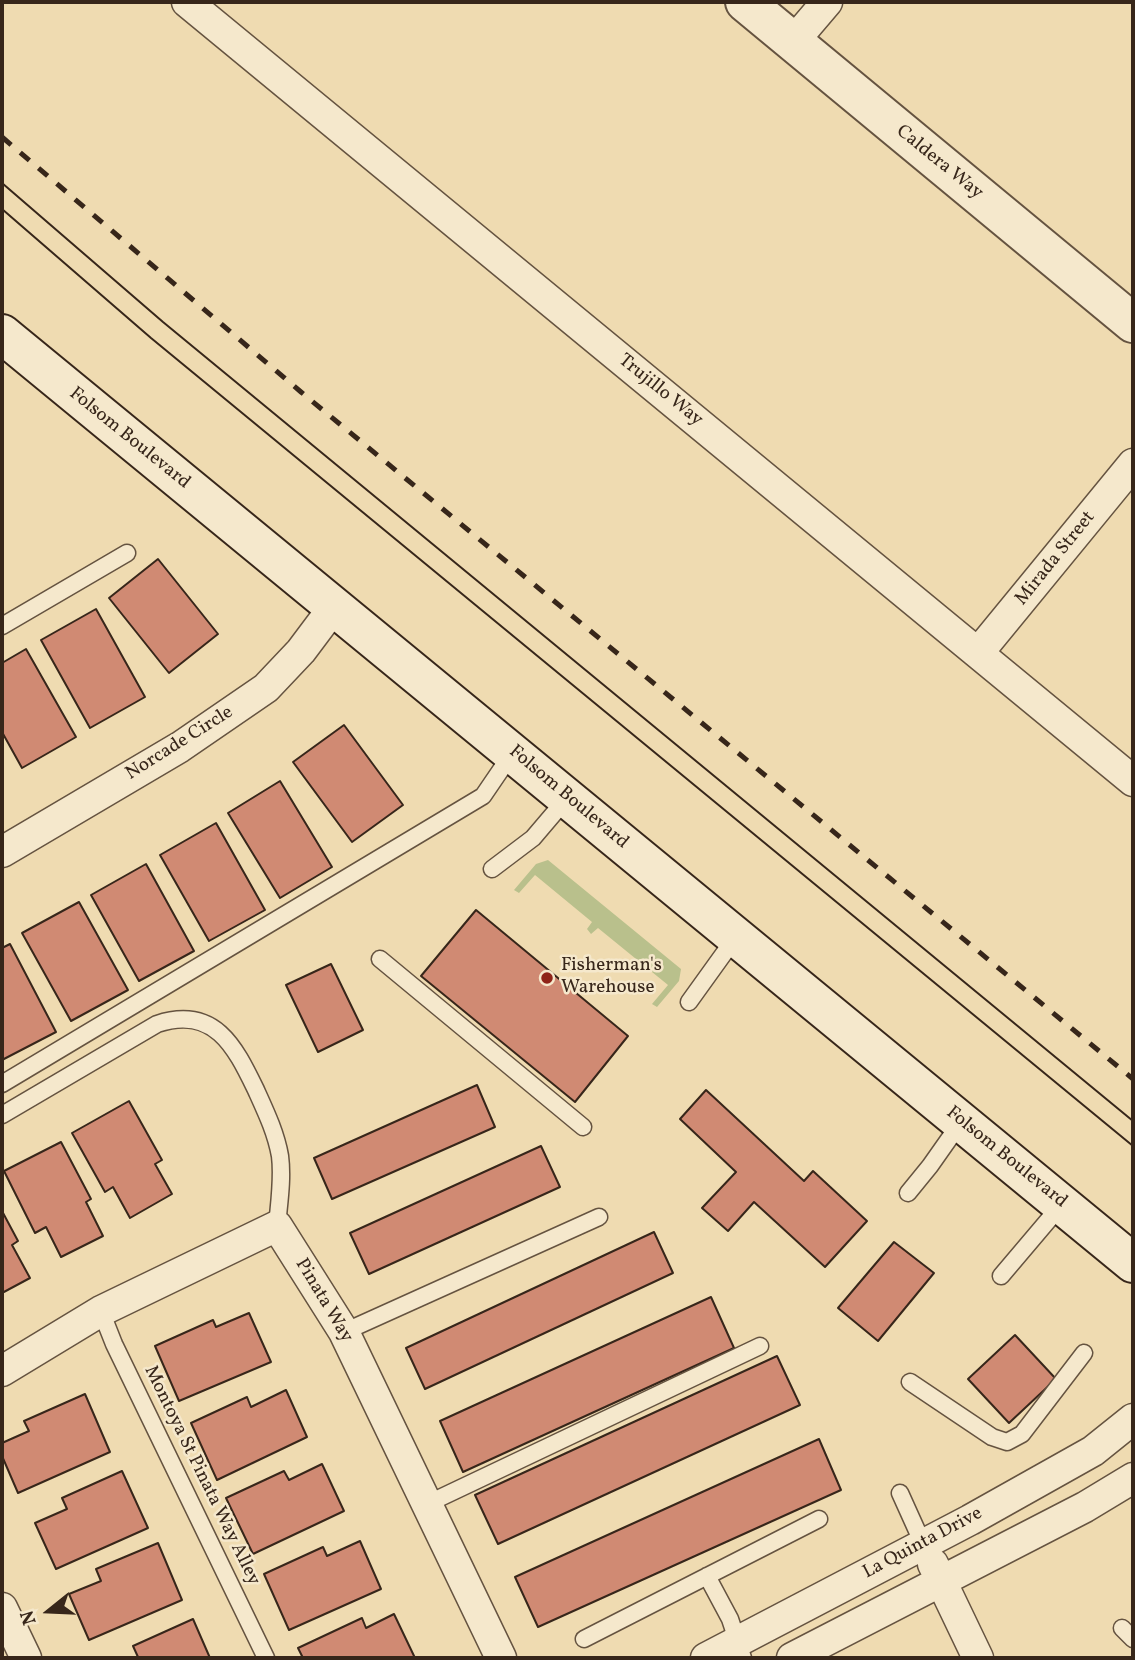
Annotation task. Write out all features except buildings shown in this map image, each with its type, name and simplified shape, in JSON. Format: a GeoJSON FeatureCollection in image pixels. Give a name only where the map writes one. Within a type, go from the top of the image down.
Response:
{"type":"FeatureCollection","features":[{"type":"Feature","properties":{"kind":"main road","name":"Caldera Way"},"geometry":{"type":"LineString","coordinates":[[745,2],[1133,323]]}},
{"type":"Feature","properties":{"kind":"main road","name":"Folsom Boulevard"},"geometry":{"type":"LineString","coordinates":[[2,334],[1133,1263]]}},
{"type":"Feature","properties":{"kind":"street","name":"Trujillo Way"},"geometry":{"type":"LineString","coordinates":[[187,2],[1133,780]]}},
{"type":"Feature","properties":{"kind":"street"},"geometry":{"type":"LineString","coordinates":[[793,42],[827,2]]}},
{"type":"Feature","properties":{"kind":"street","name":"Mirada Street"},"geometry":{"type":"LineString","coordinates":[[978,653],[1133,464]]}},
{"type":"Feature","properties":{"kind":"street","name":"Norcade Circle"},"geometry":{"type":"LineString","coordinates":[[2,852],[180,747],[266,688],[301,651],[334,607]]}},
{"type":"Feature","properties":{"kind":"street"},"geometry":{"type":"LineString","coordinates":[[2,1371],[101,1311],[277,1226]]}},
{"type":"Feature","properties":{"kind":"street","name":"Pinata Way"},"geometry":{"type":"LineString","coordinates":[[277,1226],[344,1332],[501,1658]]}},
{"type":"Feature","properties":{"kind":"street","name":"La Quinta Drive"},"geometry":{"type":"LineString","coordinates":[[706,1658],[741,1650],[923,1544],[1093,1451],[1133,1419]]}},
{"type":"Feature","properties":{"kind":"street"},"geometry":{"type":"LineString","coordinates":[[792,1658],[1085,1507],[1133,1478]]}},
{"type":"Feature","properties":{"kind":"street"},"geometry":{"type":"LineString","coordinates":[[923,1544],[978,1658]]}},
{"type":"Feature","properties":{"kind":"street"},"geometry":{"type":"LineString","coordinates":[[2,1608],[26,1658]]}},
{"type":"Feature","properties":{"kind":"lane"},"geometry":{"type":"LineString","coordinates":[[2,626],[127,553]]}},
{"type":"Feature","properties":{"kind":"lane"},"geometry":{"type":"LineString","coordinates":[[2,1084],[483,796],[513,752]]}},
{"type":"Feature","properties":{"kind":"lane"},"geometry":{"type":"LineString","coordinates":[[492,869],[533,838],[567,798]]}},
{"type":"Feature","properties":{"kind":"lane"},"geometry":{"type":"LineString","coordinates":[[689,1002],[735,938]]}},
{"type":"Feature","properties":{"kind":"lane"},"geometry":{"type":"LineString","coordinates":[[380,959],[583,1127]]}},
{"type":"Feature","properties":{"kind":"lane"},"geometry":{"type":"LineString","coordinates":[[2,1115],[157,1024],[169,1020],[190,1019],[209,1025],[226,1037],[238,1054],[275,1135],[281,1175],[277,1226]]}},
{"type":"Feature","properties":{"kind":"lane"},"geometry":{"type":"LineString","coordinates":[[908,1193],[961,1122]]}},
{"type":"Feature","properties":{"kind":"lane"},"geometry":{"type":"LineString","coordinates":[[1001,1276],[1062,1204]]}},
{"type":"Feature","properties":{"kind":"lane"},"geometry":{"type":"LineString","coordinates":[[344,1332],[599,1217]]}},
{"type":"Feature","properties":{"kind":"lane","name":"Montoya St Pinata Way Alley"},"geometry":{"type":"LineString","coordinates":[[101,1311],[114,1344],[266,1658]]}},
{"type":"Feature","properties":{"kind":"lane"},"geometry":{"type":"LineString","coordinates":[[427,1504],[760,1346]]}},
{"type":"Feature","properties":{"kind":"lane"},"geometry":{"type":"LineString","coordinates":[[910,1382],[992,1437],[1007,1443],[1022,1434],[1084,1353]]}},
{"type":"Feature","properties":{"kind":"lane"},"geometry":{"type":"LineString","coordinates":[[900,1493],[923,1544]]}},
{"type":"Feature","properties":{"kind":"lane"},"geometry":{"type":"LineString","coordinates":[[584,1639],[819,1519]]}},
{"type":"Feature","properties":{"kind":"lane"},"geometry":{"type":"LineString","coordinates":[[707,1576],[730,1619],[741,1650]]}},
{"type":"Feature","properties":{"kind":"green space"},"geometry":{"type":"Polygon","coordinates":[[[548,860],[681,969],[679,981],[657,1007],[652,1004],[668,985],[598,928],[591,934],[587,929],[592,922],[535,875],[519,893],[514,890],[536,864],[548,860]]]}},
{"type":"Feature","properties":{"kind":"tram line"},"geometry":{"type":"LineString","coordinates":[[2,183],[163,322],[1133,1121]]}},
{"type":"Feature","properties":{"kind":"tram line"},"geometry":{"type":"LineString","coordinates":[[2,209],[151,338],[1133,1146]]}},
{"type":"Feature","properties":{"kind":"railway"},"geometry":{"type":"LineString","coordinates":[[2,137],[301,392],[1133,1079]]}},
{"type":"Feature","properties":{"kind":"place","name":"Fisherman's Warehouse"},"geometry":{"type":"Point","coordinates":[547,978]}}]}
